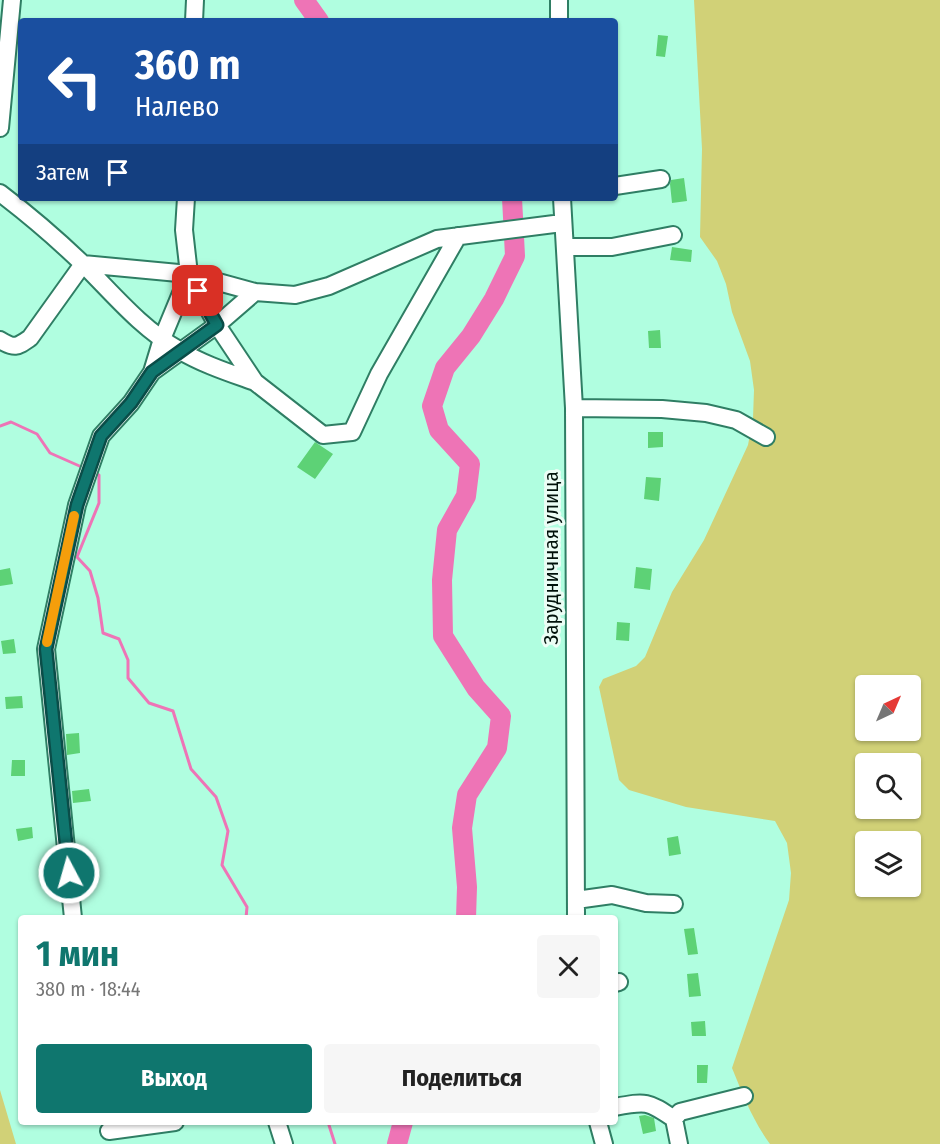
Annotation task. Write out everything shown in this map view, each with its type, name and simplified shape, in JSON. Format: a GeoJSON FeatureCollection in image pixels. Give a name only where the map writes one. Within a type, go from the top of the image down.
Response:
{"type":"FeatureCollection","features":[{"type":"Feature","properties":{"kind":"street"},"geometry":{"type":"LineString","coordinates":[[0,128],[12,0]]}},
{"type":"Feature","properties":{"kind":"street"},"geometry":{"type":"LineString","coordinates":[[194,18],[195,0]]}},
{"type":"Feature","properties":{"kind":"street"},"geometry":{"type":"LineString","coordinates":[[559,0],[559,18]]}},
{"type":"Feature","properties":{"kind":"street"},"geometry":{"type":"LineString","coordinates":[[618,186],[661,180]]}},
{"type":"Feature","properties":{"kind":"street"},"geometry":{"type":"LineString","coordinates":[[0,193],[38,222],[129,312],[162,339],[209,365],[255,382],[323,435],[352,432],[380,374],[458,236]]}},
{"type":"Feature","properties":{"kind":"street"},"geometry":{"type":"LineString","coordinates":[[186,201],[184,230],[189,274],[217,325],[255,382]]}},
{"type":"Feature","properties":{"kind":"street","name":"Зарудничная улица"},"geometry":{"type":"LineString","coordinates":[[562,201],[574,408],[576,915]]}},
{"type":"Feature","properties":{"kind":"street"},"geometry":{"type":"LineString","coordinates":[[83,264],[189,274],[255,292],[295,295],[329,286],[437,238],[562,223]]}},
{"type":"Feature","properties":{"kind":"street"},"geometry":{"type":"LineString","coordinates":[[566,247],[612,247],[673,235]]}},
{"type":"Feature","properties":{"kind":"street"},"geometry":{"type":"LineString","coordinates":[[0,340],[10,346],[18,346],[30,338],[83,264]]}},
{"type":"Feature","properties":{"kind":"street"},"geometry":{"type":"LineString","coordinates":[[73,915],[46,649],[77,505],[101,436],[131,403],[152,372],[162,339],[189,274]]}},
{"type":"Feature","properties":{"kind":"street"},"geometry":{"type":"LineString","coordinates":[[152,372],[217,325],[255,292]]}},
{"type":"Feature","properties":{"kind":"street"},"geometry":{"type":"LineString","coordinates":[[574,408],[662,409],[706,413],[736,420],[766,436]]}},
{"type":"Feature","properties":{"kind":"street"},"geometry":{"type":"LineString","coordinates":[[576,900],[612,895],[646,903],[674,904]]}},
{"type":"Feature","properties":{"kind":"street"},"geometry":{"type":"LineString","coordinates":[[674,1119],[680,1112],[744,1096]]}},
{"type":"Feature","properties":{"kind":"street"},"geometry":{"type":"LineString","coordinates":[[618,1106],[640,1102],[653,1105],[674,1119],[679,1144]]}},
{"type":"Feature","properties":{"kind":"street"},"geometry":{"type":"LineString","coordinates":[[110,1132],[156,1125]]}},
{"type":"Feature","properties":{"kind":"street"},"geometry":{"type":"LineString","coordinates":[[278,1125],[284,1144]]}},
{"type":"Feature","properties":{"kind":"street"},"geometry":{"type":"LineString","coordinates":[[599,1125],[604,1144]]}},
{"type":"Feature","properties":{"kind":"shaded area"},"geometry":{"type":"Polygon","coordinates":[[[694,0],[940,0],[940,1144],[770,1144],[753,1117],[732,1068],[789,900],[791,873],[787,843],[775,821],[686,807],[629,790],[619,780],[599,687],[603,679],[636,666],[645,657],[672,592],[704,540],[748,445],[753,418],[754,390],[750,361],[717,261],[700,237],[702,149],[694,0]]]}},
{"type":"Feature","properties":{"kind":"shaded area"},"geometry":{"type":"Polygon","coordinates":[[[0,1090],[16,1144],[0,1144],[0,1090]]]}},
{"type":"Feature","properties":{"kind":"building"},"geometry":{"type":"Polygon","coordinates":[[[658,35],[668,36],[665,57],[656,56],[658,35]]]}},
{"type":"Feature","properties":{"kind":"building"},"geometry":{"type":"Polygon","coordinates":[[[684,178],[687,201],[672,203],[671,180],[684,178]]]}},
{"type":"Feature","properties":{"kind":"building"},"geometry":{"type":"Polygon","coordinates":[[[672,247],[692,250],[691,262],[670,260],[672,247]]]}},
{"type":"Feature","properties":{"kind":"building"},"geometry":{"type":"Polygon","coordinates":[[[660,330],[661,348],[649,348],[648,331],[660,330]]]}},
{"type":"Feature","properties":{"kind":"building"},"geometry":{"type":"Polygon","coordinates":[[[648,432],[663,432],[663,447],[648,448],[648,432]]]}},
{"type":"Feature","properties":{"kind":"building"},"geometry":{"type":"Polygon","coordinates":[[[315,442],[333,454],[315,479],[297,467],[315,442]]]}},
{"type":"Feature","properties":{"kind":"building"},"geometry":{"type":"Polygon","coordinates":[[[646,477],[661,478],[659,501],[644,499],[646,477]]]}},
{"type":"Feature","properties":{"kind":"building"},"geometry":{"type":"Polygon","coordinates":[[[636,567],[652,569],[650,590],[634,588],[636,567]]]}},
{"type":"Feature","properties":{"kind":"building"},"geometry":{"type":"Polygon","coordinates":[[[10,568],[13,584],[0,586],[0,570],[10,568]]]}},
{"type":"Feature","properties":{"kind":"building"},"geometry":{"type":"Polygon","coordinates":[[[617,622],[630,623],[629,641],[616,640],[617,622]]]}},
{"type":"Feature","properties":{"kind":"building"},"geometry":{"type":"Polygon","coordinates":[[[14,639],[16,653],[3,654],[1,641],[14,639]]]}},
{"type":"Feature","properties":{"kind":"building"},"geometry":{"type":"Polygon","coordinates":[[[22,696],[23,708],[6,709],[5,697],[22,696]]]}},
{"type":"Feature","properties":{"kind":"building"},"geometry":{"type":"Polygon","coordinates":[[[79,733],[80,753],[67,755],[66,734],[79,733]]]}},
{"type":"Feature","properties":{"kind":"building"},"geometry":{"type":"Polygon","coordinates":[[[12,760],[25,760],[25,776],[11,776],[12,760]]]}},
{"type":"Feature","properties":{"kind":"building"},"geometry":{"type":"Polygon","coordinates":[[[89,789],[91,801],[73,803],[72,791],[89,789]]]}},
{"type":"Feature","properties":{"kind":"building"},"geometry":{"type":"Polygon","coordinates":[[[32,827],[33,838],[18,841],[16,829],[32,827]]]}},
{"type":"Feature","properties":{"kind":"building"},"geometry":{"type":"Polygon","coordinates":[[[678,836],[681,854],[669,856],[667,838],[678,836]]]}},
{"type":"Feature","properties":{"kind":"building"},"geometry":{"type":"Polygon","coordinates":[[[694,928],[698,954],[688,955],[684,929],[694,928]]]}},
{"type":"Feature","properties":{"kind":"building"},"geometry":{"type":"Polygon","coordinates":[[[698,973],[701,996],[689,997],[687,974],[698,973]]]}},
{"type":"Feature","properties":{"kind":"building"},"geometry":{"type":"Polygon","coordinates":[[[705,1021],[706,1036],[692,1036],[691,1022],[705,1021]]]}},
{"type":"Feature","properties":{"kind":"building"},"geometry":{"type":"Polygon","coordinates":[[[697,1065],[708,1065],[707,1083],[697,1083],[697,1065]]]}},
{"type":"Feature","properties":{"kind":"building"},"geometry":{"type":"Polygon","coordinates":[[[639,1116],[654,1118],[656,1131],[643,1134],[639,1116]]]}},
{"type":"Feature","properties":{"kind":"waterway"},"geometry":{"type":"LineString","coordinates":[[304,0],[317,18]]}},
{"type":"Feature","properties":{"kind":"waterway"},"geometry":{"type":"LineString","coordinates":[[466,915],[467,887],[462,828],[467,795],[497,748],[501,716],[476,688],[443,636],[442,580],[447,530],[466,496],[470,464],[439,430],[432,406],[445,368],[471,336],[494,299],[515,256],[512,201]]}},
{"type":"Feature","properties":{"kind":"waterway"},"geometry":{"type":"LineString","coordinates":[[0,426],[11,422],[37,434],[50,453],[84,468]]}},
{"type":"Feature","properties":{"kind":"waterway"},"geometry":{"type":"LineString","coordinates":[[95,473],[99,475],[99,503],[77,557],[90,571],[98,598],[103,633],[119,639],[128,660],[128,678],[149,703],[173,711],[191,769],[216,797],[228,831],[222,865],[247,907],[246,915]]}},
{"type":"Feature","properties":{"kind":"waterway"},"geometry":{"type":"LineString","coordinates":[[329,1125],[335,1144]]}},
{"type":"Feature","properties":{"kind":"waterway"},"geometry":{"type":"LineString","coordinates":[[397,1144],[402,1125]]}},
{"type":"Feature","properties":{"kind":"slow traffic"},"geometry":{"type":"LineString","coordinates":[[47,642],[74,516]]}},
{"type":"Feature","properties":{"kind":"route"},"geometry":{"type":"LineString","coordinates":[[69,873],[46,649],[77,505],[101,436],[131,403],[152,372],[217,325],[198,291]]}}]}
